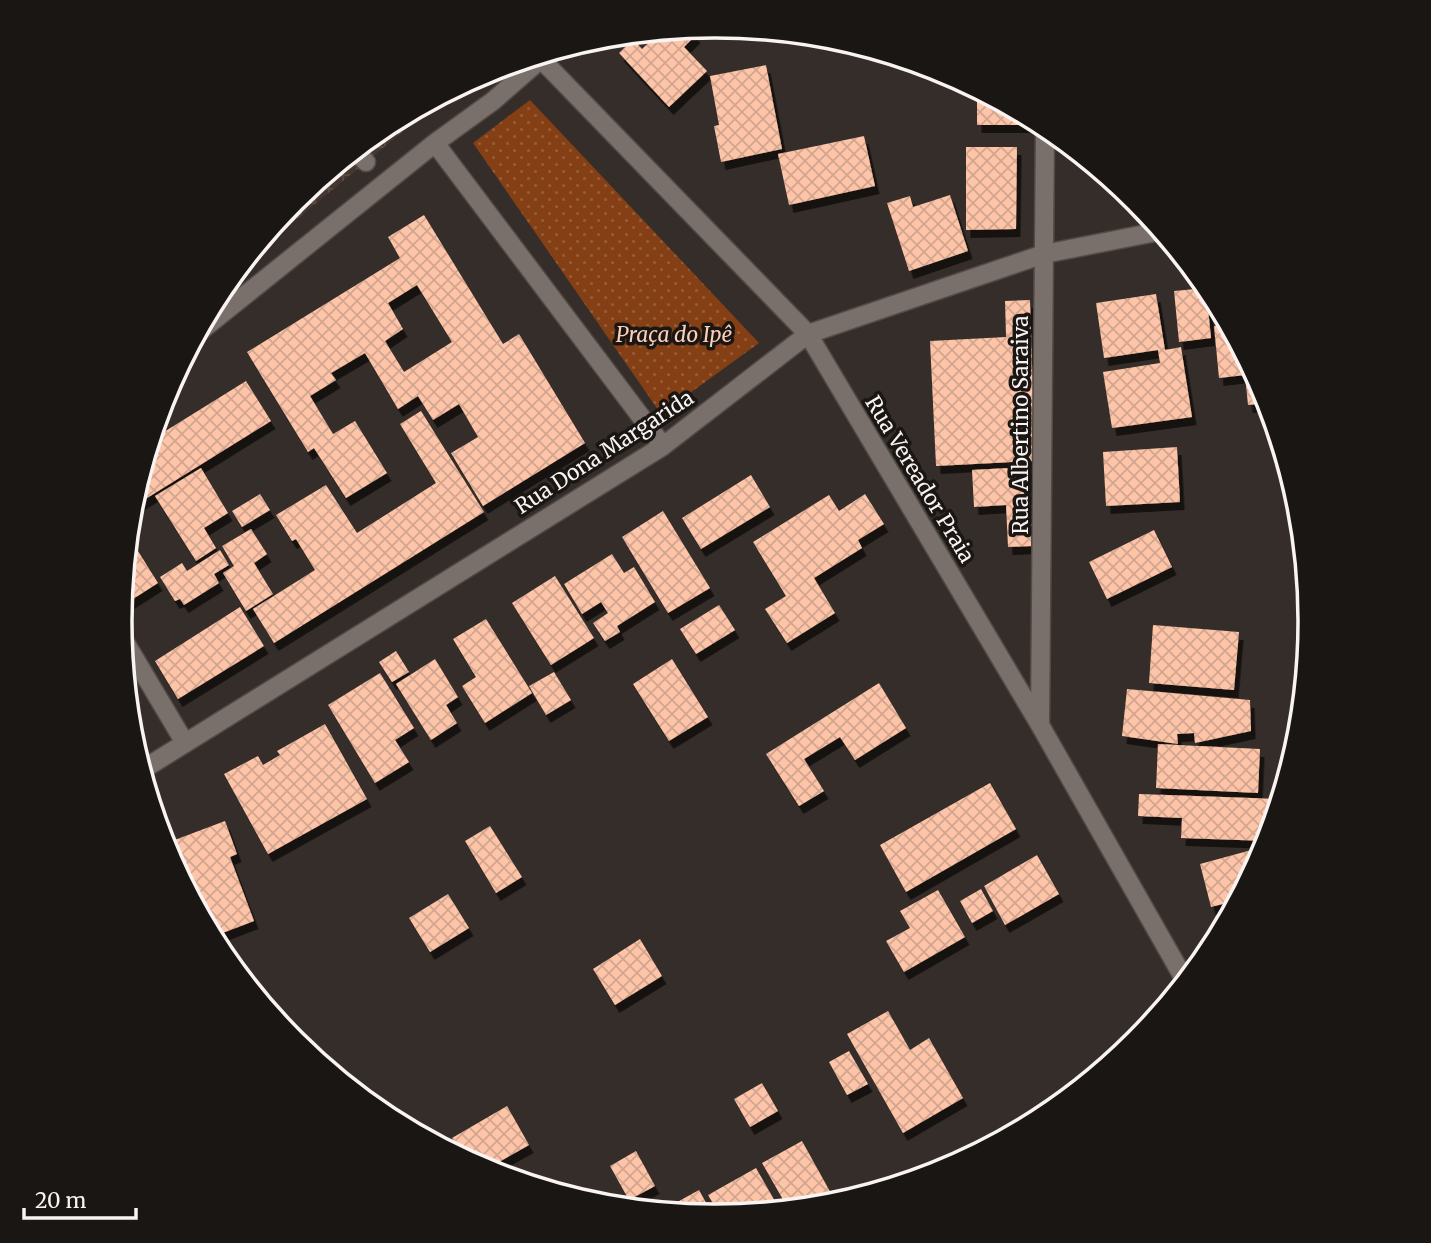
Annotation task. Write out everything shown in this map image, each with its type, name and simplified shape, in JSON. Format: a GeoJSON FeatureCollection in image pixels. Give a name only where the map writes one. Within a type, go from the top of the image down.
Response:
{"type":"FeatureCollection","features":[{"type":"Feature","properties":{"kind":"street","name":"Rua Vereador Praia"},"geometry":{"type":"LineString","coordinates":[[546,64],[808,334],[1041,725],[1181,972]]}},
{"type":"Feature","properties":{"kind":"street"},"geometry":{"type":"LineString","coordinates":[[221,315],[435,143],[493,101],[528,69]]}},
{"type":"Feature","properties":{"kind":"street","name":"Rua Albertino Saraiva"},"geometry":{"type":"LineString","coordinates":[[1041,725],[1045,141]]}},
{"type":"Feature","properties":{"kind":"street"},"geometry":{"type":"LineString","coordinates":[[435,143],[663,446]]}},
{"type":"Feature","properties":{"kind":"street","name":"Rua Dona Margarida"},"geometry":{"type":"LineString","coordinates":[[150,765],[663,446],[808,334],[1044,254],[1150,233]]}},
{"type":"Feature","properties":{"kind":"street"},"geometry":{"type":"LineString","coordinates":[[134,657],[185,743]]}},
{"type":"Feature","properties":{"kind":"shaded area"},"geometry":{"type":"Polygon","coordinates":[[[412,125],[281,232],[331,183],[412,125]]]}},
{"type":"Feature","properties":{"kind":"green space","name":"Praça do Ipê"},"geometry":{"type":"Polygon","coordinates":[[[530,100],[759,343],[661,414],[473,143],[530,100]]]}},
{"type":"Feature","properties":{"kind":"building"},"geometry":{"type":"Polygon","coordinates":[[[692,39],[684,47],[707,71],[669,107],[619,53],[627,45],[637,43],[642,49],[649,42],[692,39]]]}},
{"type":"Feature","properties":{"kind":"building"},"geometry":{"type":"Polygon","coordinates":[[[766,65],[782,149],[721,162],[714,126],[719,125],[710,76],[766,65]]]}},
{"type":"Feature","properties":{"kind":"building"},"geometry":{"type":"Polygon","coordinates":[[[977,101],[1020,125],[977,125],[977,101]]]}},
{"type":"Feature","properties":{"kind":"building"},"geometry":{"type":"Polygon","coordinates":[[[864,136],[875,186],[789,205],[778,154],[864,136]]]}},
{"type":"Feature","properties":{"kind":"building"},"geometry":{"type":"Polygon","coordinates":[[[966,147],[1017,147],[1016,229],[966,230],[966,147]]]}},
{"type":"Feature","properties":{"kind":"building"},"geometry":{"type":"Polygon","coordinates":[[[950,195],[968,251],[909,271],[887,203],[910,196],[913,207],[950,195]]]}},
{"type":"Feature","properties":{"kind":"building"},"geometry":{"type":"Polygon","coordinates":[[[424,215],[503,344],[519,334],[585,443],[483,506],[451,453],[478,437],[459,404],[433,420],[418,396],[398,409],[365,353],[331,373],[336,380],[310,396],[333,434],[355,421],[387,473],[346,498],[314,448],[308,452],[247,352],[400,258],[388,237],[424,215]],[[417,285],[388,303],[403,329],[385,341],[404,372],[452,342],[417,285]]]}},
{"type":"Feature","properties":{"kind":"building"},"geometry":{"type":"Polygon","coordinates":[[[1194,289],[1208,311],[1211,338],[1179,342],[1174,291],[1194,289]]]}},
{"type":"Feature","properties":{"kind":"building"},"geometry":{"type":"Polygon","coordinates":[[[1156,294],[1165,350],[1181,347],[1192,417],[1112,428],[1103,372],[1160,363],[1158,350],[1104,358],[1096,303],[1156,294]]]}},
{"type":"Feature","properties":{"kind":"building"},"geometry":{"type":"Polygon","coordinates":[[[1030,300],[1035,461],[936,466],[930,341],[1006,337],[1005,301],[1030,300]]]}},
{"type":"Feature","properties":{"kind":"building"},"geometry":{"type":"Polygon","coordinates":[[[1214,326],[1217,326],[1220,330],[1243,375],[1219,378],[1214,326]]]}},
{"type":"Feature","properties":{"kind":"building"},"geometry":{"type":"Polygon","coordinates":[[[1245,380],[1256,404],[1248,405],[1245,380]]]}},
{"type":"Feature","properties":{"kind":"building"},"geometry":{"type":"Polygon","coordinates":[[[246,381],[271,421],[146,499],[164,432],[246,381]]]}},
{"type":"Feature","properties":{"kind":"building"},"geometry":{"type":"Polygon","coordinates":[[[421,411],[484,512],[274,643],[253,609],[315,570],[296,539],[292,541],[276,515],[326,485],[357,533],[436,483],[400,424],[421,411]]]}},
{"type":"Feature","properties":{"kind":"building"},"geometry":{"type":"Polygon","coordinates":[[[1177,447],[1180,502],[1106,506],[1103,452],[1177,447]]]}},
{"type":"Feature","properties":{"kind":"building"},"geometry":{"type":"Polygon","coordinates":[[[1029,467],[1032,546],[1008,547],[1006,505],[974,507],[972,470],[1029,467]]]}},
{"type":"Feature","properties":{"kind":"building"},"geometry":{"type":"Polygon","coordinates":[[[201,468],[228,513],[204,528],[216,548],[196,561],[155,496],[201,468]]]}},
{"type":"Feature","properties":{"kind":"building"},"geometry":{"type":"Polygon","coordinates":[[[751,475],[770,507],[701,549],[682,518],[751,475]]]}},
{"type":"Feature","properties":{"kind":"building"},"geometry":{"type":"Polygon","coordinates":[[[260,494],[270,510],[242,527],[232,511],[260,494]]]}},
{"type":"Feature","properties":{"kind":"building"},"geometry":{"type":"Polygon","coordinates":[[[865,494],[884,524],[858,540],[862,548],[814,578],[835,613],[787,643],[765,609],[786,596],[753,542],[829,495],[839,511],[865,494]]]}},
{"type":"Feature","properties":{"kind":"building"},"geometry":{"type":"Polygon","coordinates":[[[663,511],[710,588],[668,613],[622,537],[663,511]]]}},
{"type":"Feature","properties":{"kind":"building"},"geometry":{"type":"Polygon","coordinates":[[[251,529],[267,554],[254,563],[273,594],[246,611],[223,573],[234,566],[222,546],[251,529]]]}},
{"type":"Feature","properties":{"kind":"building"},"geometry":{"type":"Polygon","coordinates":[[[1154,530],[1172,567],[1107,599],[1089,562],[1154,530]]]}},
{"type":"Feature","properties":{"kind":"building"},"geometry":{"type":"Polygon","coordinates":[[[220,550],[229,565],[214,574],[219,583],[184,605],[180,599],[175,601],[160,577],[182,563],[187,571],[220,550]]]}},
{"type":"Feature","properties":{"kind":"building"},"geometry":{"type":"Polygon","coordinates":[[[136,552],[158,583],[133,599],[134,583],[136,552]]]}},
{"type":"Feature","properties":{"kind":"building"},"geometry":{"type":"Polygon","coordinates":[[[612,554],[624,573],[634,567],[655,602],[617,626],[620,632],[605,641],[593,623],[608,613],[601,602],[582,614],[564,584],[612,554]]]}},
{"type":"Feature","properties":{"kind":"building"},"geometry":{"type":"Polygon","coordinates":[[[555,576],[594,638],[551,665],[512,603],[555,576]]]}},
{"type":"Feature","properties":{"kind":"building"},"geometry":{"type":"Polygon","coordinates":[[[719,605],[735,630],[696,654],[680,629],[719,605]]]}},
{"type":"Feature","properties":{"kind":"building"},"geometry":{"type":"Polygon","coordinates":[[[240,607],[264,646],[178,699],[155,661],[240,607]]]}},
{"type":"Feature","properties":{"kind":"building"},"geometry":{"type":"Polygon","coordinates":[[[486,619],[532,693],[485,723],[462,686],[476,677],[453,639],[486,619]]]}},
{"type":"Feature","properties":{"kind":"building"},"geometry":{"type":"Polygon","coordinates":[[[1153,625],[1239,632],[1234,690],[1149,683],[1153,625]]]}},
{"type":"Feature","properties":{"kind":"building"},"geometry":{"type":"Polygon","coordinates":[[[396,651],[409,672],[392,682],[379,662],[396,651]]]}},
{"type":"Feature","properties":{"kind":"building"},"geometry":{"type":"Polygon","coordinates":[[[435,659],[458,697],[446,705],[457,723],[431,740],[396,684],[435,659]]]}},
{"type":"Feature","properties":{"kind":"building"},"geometry":{"type":"Polygon","coordinates":[[[672,659],[708,717],[669,741],[633,684],[672,659]]]}},
{"type":"Feature","properties":{"kind":"building"},"geometry":{"type":"Polygon","coordinates":[[[554,672],[571,700],[546,715],[529,686],[554,672]]]}},
{"type":"Feature","properties":{"kind":"building"},"geometry":{"type":"Polygon","coordinates":[[[380,673],[414,728],[395,740],[409,762],[375,783],[328,705],[380,673]]]}},
{"type":"Feature","properties":{"kind":"building"},"geometry":{"type":"Polygon","coordinates":[[[879,683],[906,728],[855,760],[840,737],[804,759],[824,791],[799,806],[766,754],[879,683]]]}},
{"type":"Feature","properties":{"kind":"building"},"geometry":{"type":"Polygon","coordinates":[[[1127,689],[1250,700],[1251,731],[1195,743],[1194,733],[1177,734],[1178,744],[1122,736],[1127,689]]]}},
{"type":"Feature","properties":{"kind":"building"},"geometry":{"type":"Polygon","coordinates":[[[325,724],[367,799],[268,854],[224,774],[258,756],[263,765],[280,755],[277,751],[325,724]]]}},
{"type":"Feature","properties":{"kind":"building"},"geometry":{"type":"Polygon","coordinates":[[[1158,744],[1260,749],[1258,793],[1156,788],[1158,744]]]}},
{"type":"Feature","properties":{"kind":"building"},"geometry":{"type":"Polygon","coordinates":[[[990,783],[1016,829],[906,892],[880,845],[990,783]]]}},
{"type":"Feature","properties":{"kind":"building"},"geometry":{"type":"Polygon","coordinates":[[[1139,794],[1271,799],[1256,841],[1181,838],[1182,818],[1138,816],[1139,794]]]}},
{"type":"Feature","properties":{"kind":"building"},"geometry":{"type":"Polygon","coordinates":[[[225,821],[237,854],[230,857],[254,921],[223,933],[193,879],[175,840],[225,821]]]}},
{"type":"Feature","properties":{"kind":"building"},"geometry":{"type":"Polygon","coordinates":[[[490,826],[522,877],[496,893],[465,841],[490,826]]]}},
{"type":"Feature","properties":{"kind":"building"},"geometry":{"type":"Polygon","coordinates":[[[1252,850],[1225,903],[1211,907],[1200,864],[1252,850]]]}},
{"type":"Feature","properties":{"kind":"building"},"geometry":{"type":"Polygon","coordinates":[[[1037,855],[1059,894],[1005,925],[984,886],[1037,855]]]}},
{"type":"Feature","properties":{"kind":"building"},"geometry":{"type":"Polygon","coordinates":[[[981,889],[993,911],[972,923],[960,901],[981,889]]]}},
{"type":"Feature","properties":{"kind":"building"},"geometry":{"type":"Polygon","coordinates":[[[938,890],[965,937],[904,972],[886,941],[910,928],[900,911],[938,890]]]}},
{"type":"Feature","properties":{"kind":"building"},"geometry":{"type":"Polygon","coordinates":[[[448,894],[469,928],[430,952],[409,918],[448,894]]]}},
{"type":"Feature","properties":{"kind":"building"},"geometry":{"type":"Polygon","coordinates":[[[640,939],[662,976],[615,1005],[593,969],[640,939]]]}},
{"type":"Feature","properties":{"kind":"building"},"geometry":{"type":"Polygon","coordinates":[[[888,1011],[910,1050],[929,1038],[963,1098],[903,1133],[847,1034],[888,1011]]]}},
{"type":"Feature","properties":{"kind":"building"},"geometry":{"type":"Polygon","coordinates":[[[849,1051],[868,1084],[847,1095],[829,1062],[849,1051]]]}},
{"type":"Feature","properties":{"kind":"building"},"geometry":{"type":"Polygon","coordinates":[[[762,1083],[778,1111],[750,1127],[734,1099],[762,1083]]]}},
{"type":"Feature","properties":{"kind":"building"},"geometry":{"type":"Polygon","coordinates":[[[507,1106],[529,1145],[498,1162],[458,1144],[452,1138],[507,1106]]]}},
{"type":"Feature","properties":{"kind":"building"},"geometry":{"type":"Polygon","coordinates":[[[802,1141],[831,1193],[784,1201],[762,1163],[802,1141]]]}},
{"type":"Feature","properties":{"kind":"building"},"geometry":{"type":"Polygon","coordinates":[[[636,1151],[655,1186],[632,1199],[628,1198],[610,1166],[636,1151]]]}},
{"type":"Feature","properties":{"kind":"building"},"geometry":{"type":"Polygon","coordinates":[[[756,1168],[775,1201],[713,1204],[708,1195],[756,1168]]]}},
{"type":"Feature","properties":{"kind":"building"},"geometry":{"type":"Polygon","coordinates":[[[699,1190],[707,1204],[677,1203],[699,1190]]]}}]}
